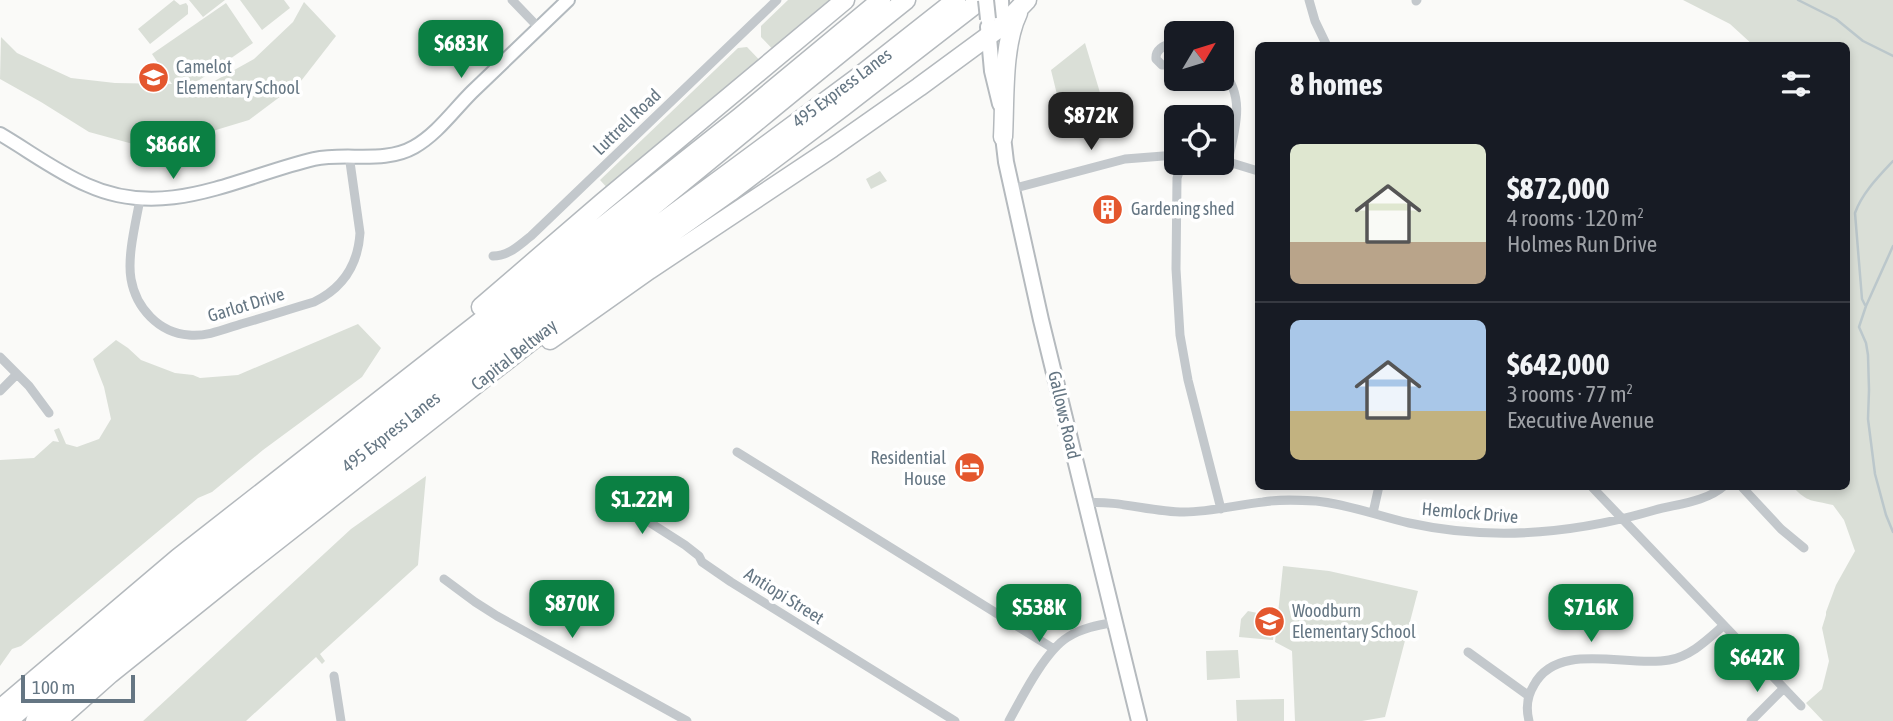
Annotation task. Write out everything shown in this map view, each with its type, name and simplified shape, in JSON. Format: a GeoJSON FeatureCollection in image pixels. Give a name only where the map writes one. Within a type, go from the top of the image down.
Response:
{"type":"FeatureCollection","features":[{"type":"Feature","properties":{"kind":"highway"},"geometry":{"type":"LineString","coordinates":[[378,402],[556,242],[845,0]]}},
{"type":"Feature","properties":{"kind":"highway"},"geometry":{"type":"LineString","coordinates":[[0,709],[143,587],[729,126],[881,0]]}},
{"type":"Feature","properties":{"kind":"highway","name":"495 Express Lanes"},"geometry":{"type":"LineString","coordinates":[[8,721],[192,566],[610,242],[906,0]]}},
{"type":"Feature","properties":{"kind":"highway","name":"495 Express Lanes"},"geometry":{"type":"LineString","coordinates":[[35,721],[182,598],[490,354],[619,254],[858,78],[956,0]]}},
{"type":"Feature","properties":{"kind":"highway","name":"Capital Beltway"},"geometry":{"type":"LineString","coordinates":[[57,721],[184,613],[637,258],[730,192],[981,0]]}},
{"type":"Feature","properties":{"kind":"highway"},"geometry":{"type":"LineString","coordinates":[[868,88],[994,13],[1023,4]]}},
{"type":"Feature","properties":{"kind":"highway"},"geometry":{"type":"LineString","coordinates":[[1003,137],[1009,42],[1013,23],[1023,4]]}},
{"type":"Feature","properties":{"kind":"highway"},"geometry":{"type":"LineString","coordinates":[[445,409],[546,344],[649,270],[919,87],[994,13]]}},
{"type":"Feature","properties":{"kind":"main road","name":"Gallows Road"},"geometry":{"type":"LineString","coordinates":[[994,13],[992,71],[1012,189],[1139,721]]}},
{"type":"Feature","properties":{"kind":"street"},"geometry":{"type":"LineString","coordinates":[[512,0],[539,28]]}},
{"type":"Feature","properties":{"kind":"street"},"geometry":{"type":"LineString","coordinates":[[0,134],[89,186],[140,199],[193,195],[316,159],[349,155],[391,155],[423,141],[568,0]]}},
{"type":"Feature","properties":{"kind":"street","name":"Luttrell Road"},"geometry":{"type":"LineString","coordinates":[[493,256],[512,251],[531,236],[777,0]]}},
{"type":"Feature","properties":{"kind":"street"},"geometry":{"type":"LineString","coordinates":[[1309,0],[1325,42]]}},
{"type":"Feature","properties":{"kind":"street"},"geometry":{"type":"LineString","coordinates":[[1164,47],[1157,51],[1156,59],[1164,65]]}},
{"type":"Feature","properties":{"kind":"street"},"geometry":{"type":"LineString","coordinates":[[1233,91],[1238,108],[1234,131]]}},
{"type":"Feature","properties":{"kind":"street","name":"Garlot Drive"},"geometry":{"type":"LineString","coordinates":[[140,199],[131,270],[134,291],[145,311],[162,327],[180,334],[201,335],[314,302],[342,283],[353,265],[360,233],[349,155]]}},
{"type":"Feature","properties":{"kind":"street"},"geometry":{"type":"LineString","coordinates":[[1012,189],[1125,159],[1164,156]]}},
{"type":"Feature","properties":{"kind":"street"},"geometry":{"type":"LineString","coordinates":[[1234,164],[1255,170]]}},
{"type":"Feature","properties":{"kind":"street"},"geometry":{"type":"LineString","coordinates":[[1178,175],[1176,269],[1180,335],[1188,380],[1221,509]]}},
{"type":"Feature","properties":{"kind":"street"},"geometry":{"type":"LineString","coordinates":[[0,357],[29,386],[49,413]]}},
{"type":"Feature","properties":{"kind":"street"},"geometry":{"type":"LineString","coordinates":[[0,391],[17,374]]}},
{"type":"Feature","properties":{"kind":"street"},"geometry":{"type":"LineString","coordinates":[[737,452],[1054,649]]}},
{"type":"Feature","properties":{"kind":"street"},"geometry":{"type":"LineString","coordinates":[[1373,513],[1378,490]]}},
{"type":"Feature","properties":{"kind":"street"},"geometry":{"type":"LineString","coordinates":[[1595,490],[1801,706]]}},
{"type":"Feature","properties":{"kind":"street","name":"Hemlock Drive"},"geometry":{"type":"LineString","coordinates":[[1085,503],[1114,502],[1154,511],[1203,512],[1263,502],[1306,500],[1344,506],[1409,523],[1491,534],[1557,531],[1622,520],[1707,496],[1717,490]]}},
{"type":"Feature","properties":{"kind":"street"},"geometry":{"type":"LineString","coordinates":[[1745,490],[1781,529],[1804,548]]}},
{"type":"Feature","properties":{"kind":"street","name":"Antiopi Street"},"geometry":{"type":"LineString","coordinates":[[602,492],[685,545],[699,556],[702,562],[732,582],[954,721]]}},
{"type":"Feature","properties":{"kind":"street"},"geometry":{"type":"LineString","coordinates":[[444,579],[497,615],[687,721]]}},
{"type":"Feature","properties":{"kind":"street"},"geometry":{"type":"LineString","coordinates":[[1009,721],[1054,649],[1082,630],[1115,622]]}},
{"type":"Feature","properties":{"kind":"street"},"geometry":{"type":"LineString","coordinates":[[1529,721],[1529,696],[1537,679],[1544,671],[1561,662],[1584,659],[1643,662],[1669,660],[1698,648],[1723,626]]}},
{"type":"Feature","properties":{"kind":"street"},"geometry":{"type":"LineString","coordinates":[[1468,652],[1529,696]]}},
{"type":"Feature","properties":{"kind":"street"},"geometry":{"type":"LineString","coordinates":[[334,676],[341,721]]}},
{"type":"Feature","properties":{"kind":"street"},"geometry":{"type":"LineString","coordinates":[[1751,721],[1783,689]]}},
{"type":"Feature","properties":{"kind":"shaded area"},"geometry":{"type":"Polygon","coordinates":[[[174,0],[180,5],[186,3],[188,14],[150,44],[138,29],[174,0]]]}},
{"type":"Feature","properties":{"kind":"shaded area"},"geometry":{"type":"Polygon","coordinates":[[[189,0],[225,0],[203,17],[189,0]]]}},
{"type":"Feature","properties":{"kind":"shaded area"},"geometry":{"type":"Polygon","coordinates":[[[240,0],[284,0],[290,8],[262,30],[240,0]]]}},
{"type":"Feature","properties":{"kind":"shaded area"},"geometry":{"type":"Polygon","coordinates":[[[788,0],[839,0],[780,57],[761,37],[761,26],[788,0]]]}},
{"type":"Feature","properties":{"kind":"shaded area"},"geometry":{"type":"Polygon","coordinates":[[[1683,0],[1893,0],[1893,721],[1823,721],[1806,703],[1822,689],[1829,661],[1822,628],[1836,585],[1855,551],[1844,520],[1833,505],[1807,498],[1796,490],[1850,490],[1850,42],[1750,42],[1730,24],[1683,0]]]}},
{"type":"Feature","properties":{"kind":"shaded area"},"geometry":{"type":"Polygon","coordinates":[[[304,2],[336,36],[301,81],[249,120],[173,143],[133,144],[89,132],[0,79],[1,37],[17,53],[71,78],[115,83],[172,84],[152,54],[226,3],[253,43],[195,83],[211,83],[254,59],[293,22],[304,2]]]}},
{"type":"Feature","properties":{"kind":"shaded area"},"geometry":{"type":"Polygon","coordinates":[[[1085,43],[1101,96],[1060,107],[1051,70],[1085,43]]]}},
{"type":"Feature","properties":{"kind":"shaded area"},"geometry":{"type":"Polygon","coordinates":[[[747,47],[768,69],[620,202],[600,180],[738,48],[747,47]]]}},
{"type":"Feature","properties":{"kind":"shaded area"},"geometry":{"type":"Polygon","coordinates":[[[880,171],[887,181],[871,189],[866,179],[880,171]]]}},
{"type":"Feature","properties":{"kind":"shaded area"},"geometry":{"type":"Polygon","coordinates":[[[358,324],[381,348],[362,377],[263,450],[212,492],[198,498],[21,646],[12,649],[0,666],[0,460],[34,458],[53,441],[59,442],[54,430],[59,428],[66,444],[77,447],[99,439],[111,419],[104,387],[93,359],[116,340],[141,360],[175,373],[200,378],[238,375],[358,324]]]}},
{"type":"Feature","properties":{"kind":"shaded area"},"geometry":{"type":"Polygon","coordinates":[[[426,476],[418,565],[320,654],[325,661],[322,664],[316,657],[246,721],[143,721],[351,529],[426,476]]]}},
{"type":"Feature","properties":{"kind":"shaded area"},"geometry":{"type":"Polygon","coordinates":[[[1283,566],[1329,571],[1418,591],[1385,717],[1362,721],[1295,721],[1292,651],[1275,642],[1283,566]]]}},
{"type":"Feature","properties":{"kind":"shaded area"},"geometry":{"type":"Polygon","coordinates":[[[1248,611],[1262,614],[1263,619],[1275,621],[1273,640],[1239,637],[1241,619],[1248,611]]]}},
{"type":"Feature","properties":{"kind":"shaded area"},"geometry":{"type":"Polygon","coordinates":[[[1238,650],[1240,678],[1207,680],[1206,651],[1238,650]]]}},
{"type":"Feature","properties":{"kind":"shaded area"},"geometry":{"type":"Polygon","coordinates":[[[1284,699],[1284,721],[1237,721],[1236,700],[1284,699]]]}},
{"type":"Feature","properties":{"kind":"waterway"},"geometry":{"type":"LineString","coordinates":[[1798,0],[1836,19],[1863,41],[1893,56]]}},
{"type":"Feature","properties":{"kind":"waterway"},"geometry":{"type":"LineString","coordinates":[[1865,305],[1862,299],[1855,213],[1866,192],[1893,161]]}},
{"type":"Feature","properties":{"kind":"waterway"},"geometry":{"type":"LineString","coordinates":[[1893,246],[1859,327],[1868,355],[1868,419],[1875,474],[1893,532]]}},
{"type":"Feature","properties":{"kind":"place","name":"Camelot Elementary School"},"geometry":{"type":"Point","coordinates":[153,77]}},
{"type":"Feature","properties":{"kind":"place","name":"Gardening shed"},"geometry":{"type":"Point","coordinates":[1108,209]}},
{"type":"Feature","properties":{"kind":"place","name":"Residential House"},"geometry":{"type":"Point","coordinates":[969,468]}},
{"type":"Feature","properties":{"kind":"place","name":"Woodburn Elementary School"},"geometry":{"type":"Point","coordinates":[1269,621]}}]}
